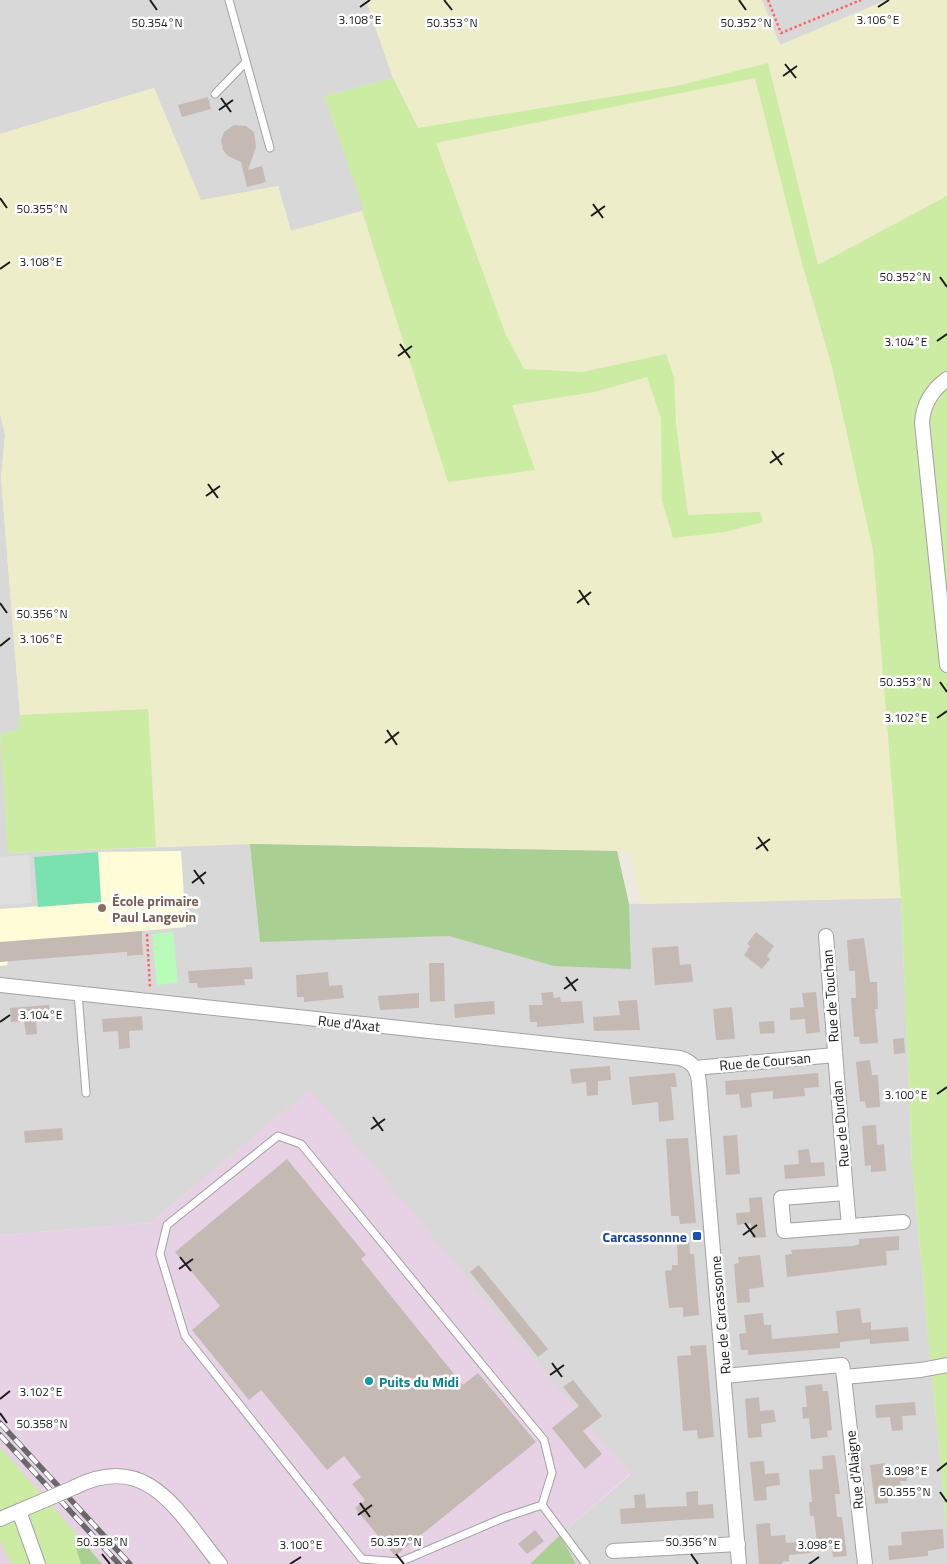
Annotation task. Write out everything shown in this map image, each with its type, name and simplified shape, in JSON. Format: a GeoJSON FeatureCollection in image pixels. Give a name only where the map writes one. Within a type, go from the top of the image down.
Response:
{"type":"FeatureCollection","features":[{"type":"Feature","properties":{"kind":"street"},"geometry":{"type":"LineString","coordinates":[[947,379],[930,398],[924,410],[922,423],[947,665]]}},
{"type":"Feature","properties":{"kind":"street","name":"Rue de Touchan"},"geometry":{"type":"LineString","coordinates":[[826,936],[834,1055]]}},
{"type":"Feature","properties":{"kind":"street","name":"Rue d'Axat"},"geometry":{"type":"LineString","coordinates":[[0,985],[680,1058],[695,1068]]}},
{"type":"Feature","properties":{"kind":"street","name":"Rue de Coursan"},"geometry":{"type":"LineString","coordinates":[[695,1068],[834,1055]]}},
{"type":"Feature","properties":{"kind":"street","name":"Rue de Durdan"},"geometry":{"type":"LineString","coordinates":[[834,1055],[849,1226]]}},
{"type":"Feature","properties":{"kind":"street","name":"Rue de Carcassonne"},"geometry":{"type":"LineString","coordinates":[[695,1068],[699,1083],[738,1544],[738,1564]]}},
{"type":"Feature","properties":{"kind":"street"},"geometry":{"type":"LineString","coordinates":[[846,1193],[781,1198],[784,1231],[903,1222]]}},
{"type":"Feature","properties":{"kind":"street"},"geometry":{"type":"LineString","coordinates":[[724,1376],[842,1365],[844,1377],[921,1370],[947,1365]]}},
{"type":"Feature","properties":{"kind":"street"},"geometry":{"type":"LineString","coordinates":[[921,1370],[947,1374]]}},
{"type":"Feature","properties":{"kind":"street","name":"Rue d'Alaigne"},"geometry":{"type":"LineString","coordinates":[[844,1377],[864,1564]]}},
{"type":"Feature","properties":{"kind":"street"},"geometry":{"type":"LineString","coordinates":[[0,1519],[95,1478],[111,1474],[127,1476],[144,1481],[166,1499],[220,1564]]}},
{"type":"Feature","properties":{"kind":"street"},"geometry":{"type":"LineString","coordinates":[[20,1511],[38,1564]]}},
{"type":"Feature","properties":{"kind":"street"},"geometry":{"type":"LineString","coordinates":[[613,1551],[738,1544]]}},
{"type":"Feature","properties":{"kind":"lane"},"geometry":{"type":"LineString","coordinates":[[229,0],[270,148]]}},
{"type":"Feature","properties":{"kind":"lane"},"geometry":{"type":"LineString","coordinates":[[215,94],[245,63]]}},
{"type":"Feature","properties":{"kind":"lane"},"geometry":{"type":"LineString","coordinates":[[78,993],[86,1093]]}},
{"type":"Feature","properties":{"kind":"lane"},"geometry":{"type":"LineString","coordinates":[[278,1136],[301,1144],[544,1440],[552,1473],[542,1505],[503,1518],[400,1562],[362,1559],[185,1336],[160,1254],[167,1225],[278,1136]]}},
{"type":"Feature","properties":{"kind":"lane"},"geometry":{"type":"LineString","coordinates":[[542,1505],[586,1564]]}},
{"type":"Feature","properties":{"kind":"path"},"geometry":{"type":"LineString","coordinates":[[768,0],[781,33],[861,0]]}},
{"type":"Feature","properties":{"kind":"path"},"geometry":{"type":"LineString","coordinates":[[147,934],[150,1002]]}},
{"type":"Feature","properties":{"kind":"shaded area"},"geometry":{"type":"Polygon","coordinates":[[[0,0],[366,0],[393,78],[324,96],[365,210],[291,231],[278,186],[201,201],[154,88],[0,134],[0,0]]]}},
{"type":"Feature","properties":{"kind":"shaded area"},"geometry":{"type":"Polygon","coordinates":[[[762,0],[887,0],[780,45],[762,0]]]}},
{"type":"Feature","properties":{"kind":"shaded area"},"geometry":{"type":"Polygon","coordinates":[[[0,413],[5,435],[1,478],[20,729],[0,734],[0,413]]]}},
{"type":"Feature","properties":{"kind":"shaded area"},"geometry":{"type":"Polygon","coordinates":[[[0,736],[9,853],[250,844],[617,851],[629,904],[901,898],[912,1164],[947,1534],[947,1564],[576,1564],[560,1535],[630,1475],[310,1091],[150,1223],[0,1235],[0,736]]]}},
{"type":"Feature","properties":{"kind":"shaded area","name":"École primaire Paul Langevin"},"geometry":{"type":"Polygon","coordinates":[[[181,851],[186,927],[142,931],[143,955],[127,956],[127,952],[8,961],[7,965],[0,966],[0,909],[101,902],[98,852],[181,851]]]}},
{"type":"Feature","properties":{"kind":"shaded area"},"geometry":{"type":"Polygon","coordinates":[[[29,855],[32,903],[0,905],[0,857],[29,855]]]}},
{"type":"Feature","properties":{"kind":"shaded area"},"geometry":{"type":"Polygon","coordinates":[[[310,1090],[630,1474],[530,1564],[0,1564],[0,1235],[150,1223],[310,1090]]]}},
{"type":"Feature","properties":{"kind":"green space"},"geometry":{"type":"Polygon","coordinates":[[[366,0],[762,0],[780,45],[887,0],[947,0],[947,196],[817,265],[768,63],[677,86],[418,128],[393,78],[366,0]]]}},
{"type":"Feature","properties":{"kind":"green space"},"geometry":{"type":"Polygon","coordinates":[[[768,63],[818,265],[947,196],[947,1534],[912,1164],[901,898],[873,550],[832,367],[800,256],[755,78],[436,143],[505,333],[524,369],[582,372],[666,354],[674,377],[676,424],[688,515],[760,512],[763,522],[725,532],[673,538],[662,500],[661,418],[647,377],[595,392],[512,405],[535,470],[448,482],[362,211],[364,210],[324,96],[393,78],[418,128],[677,86],[768,63]]]}},
{"type":"Feature","properties":{"kind":"green space"},"geometry":{"type":"Polygon","coordinates":[[[755,77],[800,256],[832,367],[873,550],[901,898],[642,904],[630,851],[250,844],[156,847],[148,709],[20,715],[1,478],[5,435],[0,413],[0,134],[154,88],[201,200],[278,186],[291,231],[362,211],[448,482],[511,406],[595,392],[647,377],[661,418],[662,500],[673,538],[760,512],[688,515],[676,424],[674,377],[666,354],[582,372],[524,369],[505,333],[436,143],[755,77]]]}},
{"type":"Feature","properties":{"kind":"green space"},"geometry":{"type":"Polygon","coordinates":[[[148,709],[156,847],[8,853],[0,734],[19,729],[20,715],[148,709]]]}},
{"type":"Feature","properties":{"kind":"green space"},"geometry":{"type":"Polygon","coordinates":[[[250,844],[617,851],[629,904],[631,969],[554,966],[449,936],[260,942],[250,844]]]}},
{"type":"Feature","properties":{"kind":"green space"},"geometry":{"type":"Polygon","coordinates":[[[98,852],[101,902],[38,907],[34,857],[98,852]]]}},
{"type":"Feature","properties":{"kind":"green space"},"geometry":{"type":"Polygon","coordinates":[[[173,932],[178,983],[157,985],[152,934],[173,932]]]}},
{"type":"Feature","properties":{"kind":"green space"},"geometry":{"type":"Polygon","coordinates":[[[0,1447],[80,1538],[75,1545],[81,1564],[11,1564],[0,1540],[0,1447]]]}},
{"type":"Feature","properties":{"kind":"green space"},"geometry":{"type":"Polygon","coordinates":[[[560,1535],[576,1564],[530,1564],[560,1535]]]}},
{"type":"Feature","properties":{"kind":"green space"},"geometry":{"type":"Polygon","coordinates":[[[80,1538],[102,1564],[81,1564],[75,1545],[80,1538]]]}},
{"type":"Feature","properties":{"kind":"building"},"geometry":{"type":"Polygon","coordinates":[[[208,97],[211,109],[182,117],[178,105],[208,97]]]}},
{"type":"Feature","properties":{"kind":"building"},"geometry":{"type":"Polygon","coordinates":[[[234,125],[246,126],[254,132],[256,147],[248,170],[262,166],[266,182],[247,187],[241,162],[228,156],[223,150],[221,140],[224,132],[234,125]]]}},
{"type":"Feature","properties":{"kind":"building"},"geometry":{"type":"Polygon","coordinates":[[[142,931],[143,955],[127,956],[127,952],[0,962],[0,942],[142,931]]]}},
{"type":"Feature","properties":{"kind":"building"},"geometry":{"type":"Polygon","coordinates":[[[756,932],[774,946],[767,956],[770,959],[762,969],[744,955],[750,946],[747,944],[756,932]]]}},
{"type":"Feature","properties":{"kind":"building"},"geometry":{"type":"Polygon","coordinates":[[[864,938],[870,982],[877,982],[878,1009],[875,1009],[878,1043],[860,1044],[859,1037],[854,1037],[851,998],[856,998],[855,971],[849,971],[847,940],[864,938]]]}},
{"type":"Feature","properties":{"kind":"building"},"geometry":{"type":"Polygon","coordinates":[[[678,946],[680,965],[691,964],[693,982],[655,985],[652,948],[678,946]]]}},
{"type":"Feature","properties":{"kind":"building"},"geometry":{"type":"Polygon","coordinates":[[[429,963],[444,963],[445,1001],[430,1002],[429,963]]]}},
{"type":"Feature","properties":{"kind":"building"},"geometry":{"type":"Polygon","coordinates":[[[252,967],[253,979],[244,979],[245,985],[198,988],[197,983],[189,983],[188,971],[252,967]]]}},
{"type":"Feature","properties":{"kind":"building"},"geometry":{"type":"Polygon","coordinates":[[[328,972],[329,986],[342,985],[344,998],[304,1002],[304,997],[297,997],[296,975],[328,972]]]}},
{"type":"Feature","properties":{"kind":"building"},"geometry":{"type":"Polygon","coordinates":[[[553,992],[554,998],[560,997],[561,1002],[582,1001],[584,1023],[537,1027],[537,1022],[530,1022],[529,1005],[543,1005],[541,993],[553,992]]]}},
{"type":"Feature","properties":{"kind":"building"},"geometry":{"type":"Polygon","coordinates":[[[816,992],[820,1032],[806,1034],[805,1019],[790,1020],[790,1008],[804,1007],[802,993],[816,992]]]}},
{"type":"Feature","properties":{"kind":"building"},"geometry":{"type":"Polygon","coordinates":[[[419,993],[419,1008],[380,1010],[378,996],[419,993]]]}},
{"type":"Feature","properties":{"kind":"building"},"geometry":{"type":"Polygon","coordinates":[[[637,1000],[640,1030],[594,1031],[593,1017],[620,1015],[618,1001],[637,1000]]]}},
{"type":"Feature","properties":{"kind":"building"},"geometry":{"type":"Polygon","coordinates":[[[494,1001],[495,1014],[455,1018],[454,1004],[494,1001]]]}},
{"type":"Feature","properties":{"kind":"building"},"geometry":{"type":"Polygon","coordinates":[[[49,1005],[51,1019],[36,1020],[37,1034],[26,1035],[24,1021],[11,1022],[10,1008],[49,1005]]]}},
{"type":"Feature","properties":{"kind":"building"},"geometry":{"type":"Polygon","coordinates":[[[732,1007],[735,1039],[716,1040],[713,1009],[732,1007]]]}},
{"type":"Feature","properties":{"kind":"building"},"geometry":{"type":"Polygon","coordinates":[[[142,1016],[143,1030],[129,1031],[130,1048],[119,1049],[118,1031],[103,1032],[102,1019],[142,1016]]]}},
{"type":"Feature","properties":{"kind":"building"},"geometry":{"type":"Polygon","coordinates":[[[774,1021],[775,1033],[760,1034],[759,1022],[774,1021]]]}},
{"type":"Feature","properties":{"kind":"building"},"geometry":{"type":"Polygon","coordinates":[[[904,1038],[905,1053],[894,1054],[893,1039],[904,1038]]]}},
{"type":"Feature","properties":{"kind":"building"},"geometry":{"type":"Polygon","coordinates":[[[870,1060],[872,1075],[878,1075],[880,1107],[866,1108],[865,1101],[860,1102],[856,1062],[870,1060]]]}},
{"type":"Feature","properties":{"kind":"building"},"geometry":{"type":"Polygon","coordinates":[[[610,1066],[611,1080],[598,1081],[598,1095],[587,1096],[586,1082],[572,1084],[570,1069],[610,1066]]]}},
{"type":"Feature","properties":{"kind":"building"},"geometry":{"type":"Polygon","coordinates":[[[675,1073],[677,1087],[671,1087],[674,1120],[659,1122],[658,1102],[632,1105],[629,1077],[675,1073]]]}},
{"type":"Feature","properties":{"kind":"building"},"geometry":{"type":"Polygon","coordinates":[[[818,1073],[819,1087],[804,1088],[805,1096],[773,1099],[773,1091],[751,1093],[752,1107],[741,1108],[739,1094],[726,1095],[725,1081],[818,1073]]]}},
{"type":"Feature","properties":{"kind":"building"},"geometry":{"type":"Polygon","coordinates":[[[876,1125],[877,1145],[884,1144],[886,1171],[871,1172],[871,1165],[865,1166],[862,1126],[876,1125]]]}},
{"type":"Feature","properties":{"kind":"building"},"geometry":{"type":"Polygon","coordinates":[[[62,1128],[63,1140],[25,1143],[24,1131],[62,1128]]]}},
{"type":"Feature","properties":{"kind":"building"},"geometry":{"type":"Polygon","coordinates":[[[737,1135],[740,1174],[726,1175],[723,1136],[737,1135]]]}},
{"type":"Feature","properties":{"kind":"building"},"geometry":{"type":"Polygon","coordinates":[[[688,1138],[696,1223],[680,1224],[679,1216],[671,1216],[666,1139],[688,1138]]]}},
{"type":"Feature","properties":{"kind":"building"},"geometry":{"type":"Polygon","coordinates":[[[809,1149],[811,1163],[824,1162],[825,1176],[785,1179],[784,1165],[799,1164],[798,1150],[809,1149]]]}},
{"type":"Feature","properties":{"kind":"building"},"geometry":{"type":"Polygon","coordinates":[[[287,1159],[366,1255],[361,1259],[463,1385],[478,1373],[536,1442],[395,1556],[355,1508],[365,1500],[352,1484],[361,1477],[344,1456],[327,1470],[261,1390],[249,1400],[192,1330],[220,1306],[175,1252],[287,1159]]]}},
{"type":"Feature","properties":{"kind":"building"},"geometry":{"type":"Polygon","coordinates":[[[762,1197],[766,1237],[752,1238],[751,1223],[737,1225],[736,1213],[750,1212],[749,1198],[762,1197]]]}},
{"type":"Feature","properties":{"kind":"building"},"geometry":{"type":"Polygon","coordinates":[[[899,1236],[899,1250],[886,1251],[887,1265],[787,1277],[785,1255],[792,1254],[791,1250],[853,1246],[859,1244],[859,1239],[899,1236]]]}},
{"type":"Feature","properties":{"kind":"building"},"geometry":{"type":"Polygon","coordinates":[[[689,1240],[690,1254],[694,1254],[699,1315],[683,1317],[683,1307],[669,1308],[665,1271],[672,1270],[672,1265],[678,1265],[677,1241],[689,1240]]]}},
{"type":"Feature","properties":{"kind":"building"},"geometry":{"type":"Polygon","coordinates":[[[760,1255],[764,1287],[749,1289],[750,1302],[737,1303],[734,1264],[739,1263],[738,1257],[760,1255]]]}},
{"type":"Feature","properties":{"kind":"building"},"geometry":{"type":"Polygon","coordinates":[[[479,1265],[548,1349],[538,1357],[470,1272],[479,1265]]]}},
{"type":"Feature","properties":{"kind":"building"},"geometry":{"type":"Polygon","coordinates":[[[860,1308],[862,1323],[871,1322],[871,1330],[908,1327],[909,1341],[870,1344],[870,1339],[840,1342],[840,1348],[748,1355],[748,1350],[741,1350],[739,1334],[746,1333],[744,1315],[763,1313],[764,1325],[771,1325],[772,1339],[838,1333],[836,1311],[860,1308]]]}},
{"type":"Feature","properties":{"kind":"building"},"geometry":{"type":"Polygon","coordinates":[[[706,1345],[714,1437],[698,1439],[697,1430],[683,1431],[677,1356],[691,1355],[690,1346],[706,1345]]]}},
{"type":"Feature","properties":{"kind":"building"},"geometry":{"type":"Polygon","coordinates":[[[573,1380],[602,1416],[583,1431],[602,1454],[585,1469],[552,1428],[579,1406],[563,1387],[573,1380]]]}},
{"type":"Feature","properties":{"kind":"building"},"geometry":{"type":"Polygon","coordinates":[[[822,1384],[823,1391],[828,1391],[832,1430],[827,1431],[828,1437],[811,1439],[809,1418],[803,1419],[802,1407],[807,1407],[805,1386],[822,1384]]]}},
{"type":"Feature","properties":{"kind":"building"},"geometry":{"type":"Polygon","coordinates":[[[759,1397],[760,1411],[774,1410],[776,1422],[761,1424],[762,1437],[748,1438],[745,1399],[759,1397]]]}},
{"type":"Feature","properties":{"kind":"building"},"geometry":{"type":"Polygon","coordinates":[[[915,1402],[916,1415],[902,1416],[903,1430],[892,1431],[890,1417],[876,1418],[875,1405],[915,1402]]]}},
{"type":"Feature","properties":{"kind":"building"},"geometry":{"type":"Polygon","coordinates":[[[835,1455],[840,1494],[835,1494],[837,1517],[842,1517],[847,1556],[833,1557],[831,1543],[817,1544],[814,1516],[810,1516],[809,1502],[812,1502],[809,1470],[823,1469],[822,1456],[835,1455]]]}},
{"type":"Feature","properties":{"kind":"building"},"geometry":{"type":"Polygon","coordinates":[[[764,1461],[765,1474],[779,1473],[780,1485],[766,1487],[767,1500],[754,1501],[750,1462],[764,1461]]]}},
{"type":"Feature","properties":{"kind":"building"},"geometry":{"type":"Polygon","coordinates":[[[885,1463],[885,1471],[906,1469],[907,1481],[900,1481],[901,1487],[887,1489],[888,1503],[875,1504],[870,1465],[885,1463]]]}},
{"type":"Feature","properties":{"kind":"building"},"geometry":{"type":"Polygon","coordinates":[[[698,1491],[698,1505],[713,1504],[714,1518],[621,1524],[620,1509],[635,1508],[634,1495],[645,1494],[646,1508],[687,1506],[686,1492],[698,1491]]]}},
{"type":"Feature","properties":{"kind":"building"},"geometry":{"type":"Polygon","coordinates":[[[770,1523],[771,1536],[785,1535],[786,1543],[810,1541],[811,1553],[789,1555],[789,1561],[782,1562],[782,1564],[759,1564],[756,1524],[770,1523]]]}},
{"type":"Feature","properties":{"kind":"building"},"geometry":{"type":"Polygon","coordinates":[[[943,1529],[944,1548],[928,1551],[928,1556],[889,1560],[888,1546],[902,1545],[901,1532],[943,1529]]]}},
{"type":"Feature","properties":{"kind":"building"},"geometry":{"type":"Polygon","coordinates":[[[535,1530],[544,1541],[527,1554],[518,1544],[535,1530]]]}},
{"type":"Feature","properties":{"kind":"railway"},"geometry":{"type":"LineString","coordinates":[[0,1423],[130,1564]]}},
{"type":"Feature","properties":{"kind":"railway"},"geometry":{"type":"LineString","coordinates":[[0,1435],[119,1564]]}},
{"type":"Feature","properties":{"kind":"place","name":"École primaire Paul Langevin"},"geometry":{"type":"Point","coordinates":[102,908]}},
{"type":"Feature","properties":{"kind":"place","name":"Carcassonnne"},"geometry":{"type":"Point","coordinates":[697,1236]}},
{"type":"Feature","properties":{"kind":"place","name":"Puits du Midi"},"geometry":{"type":"Point","coordinates":[369,1381]}}]}
